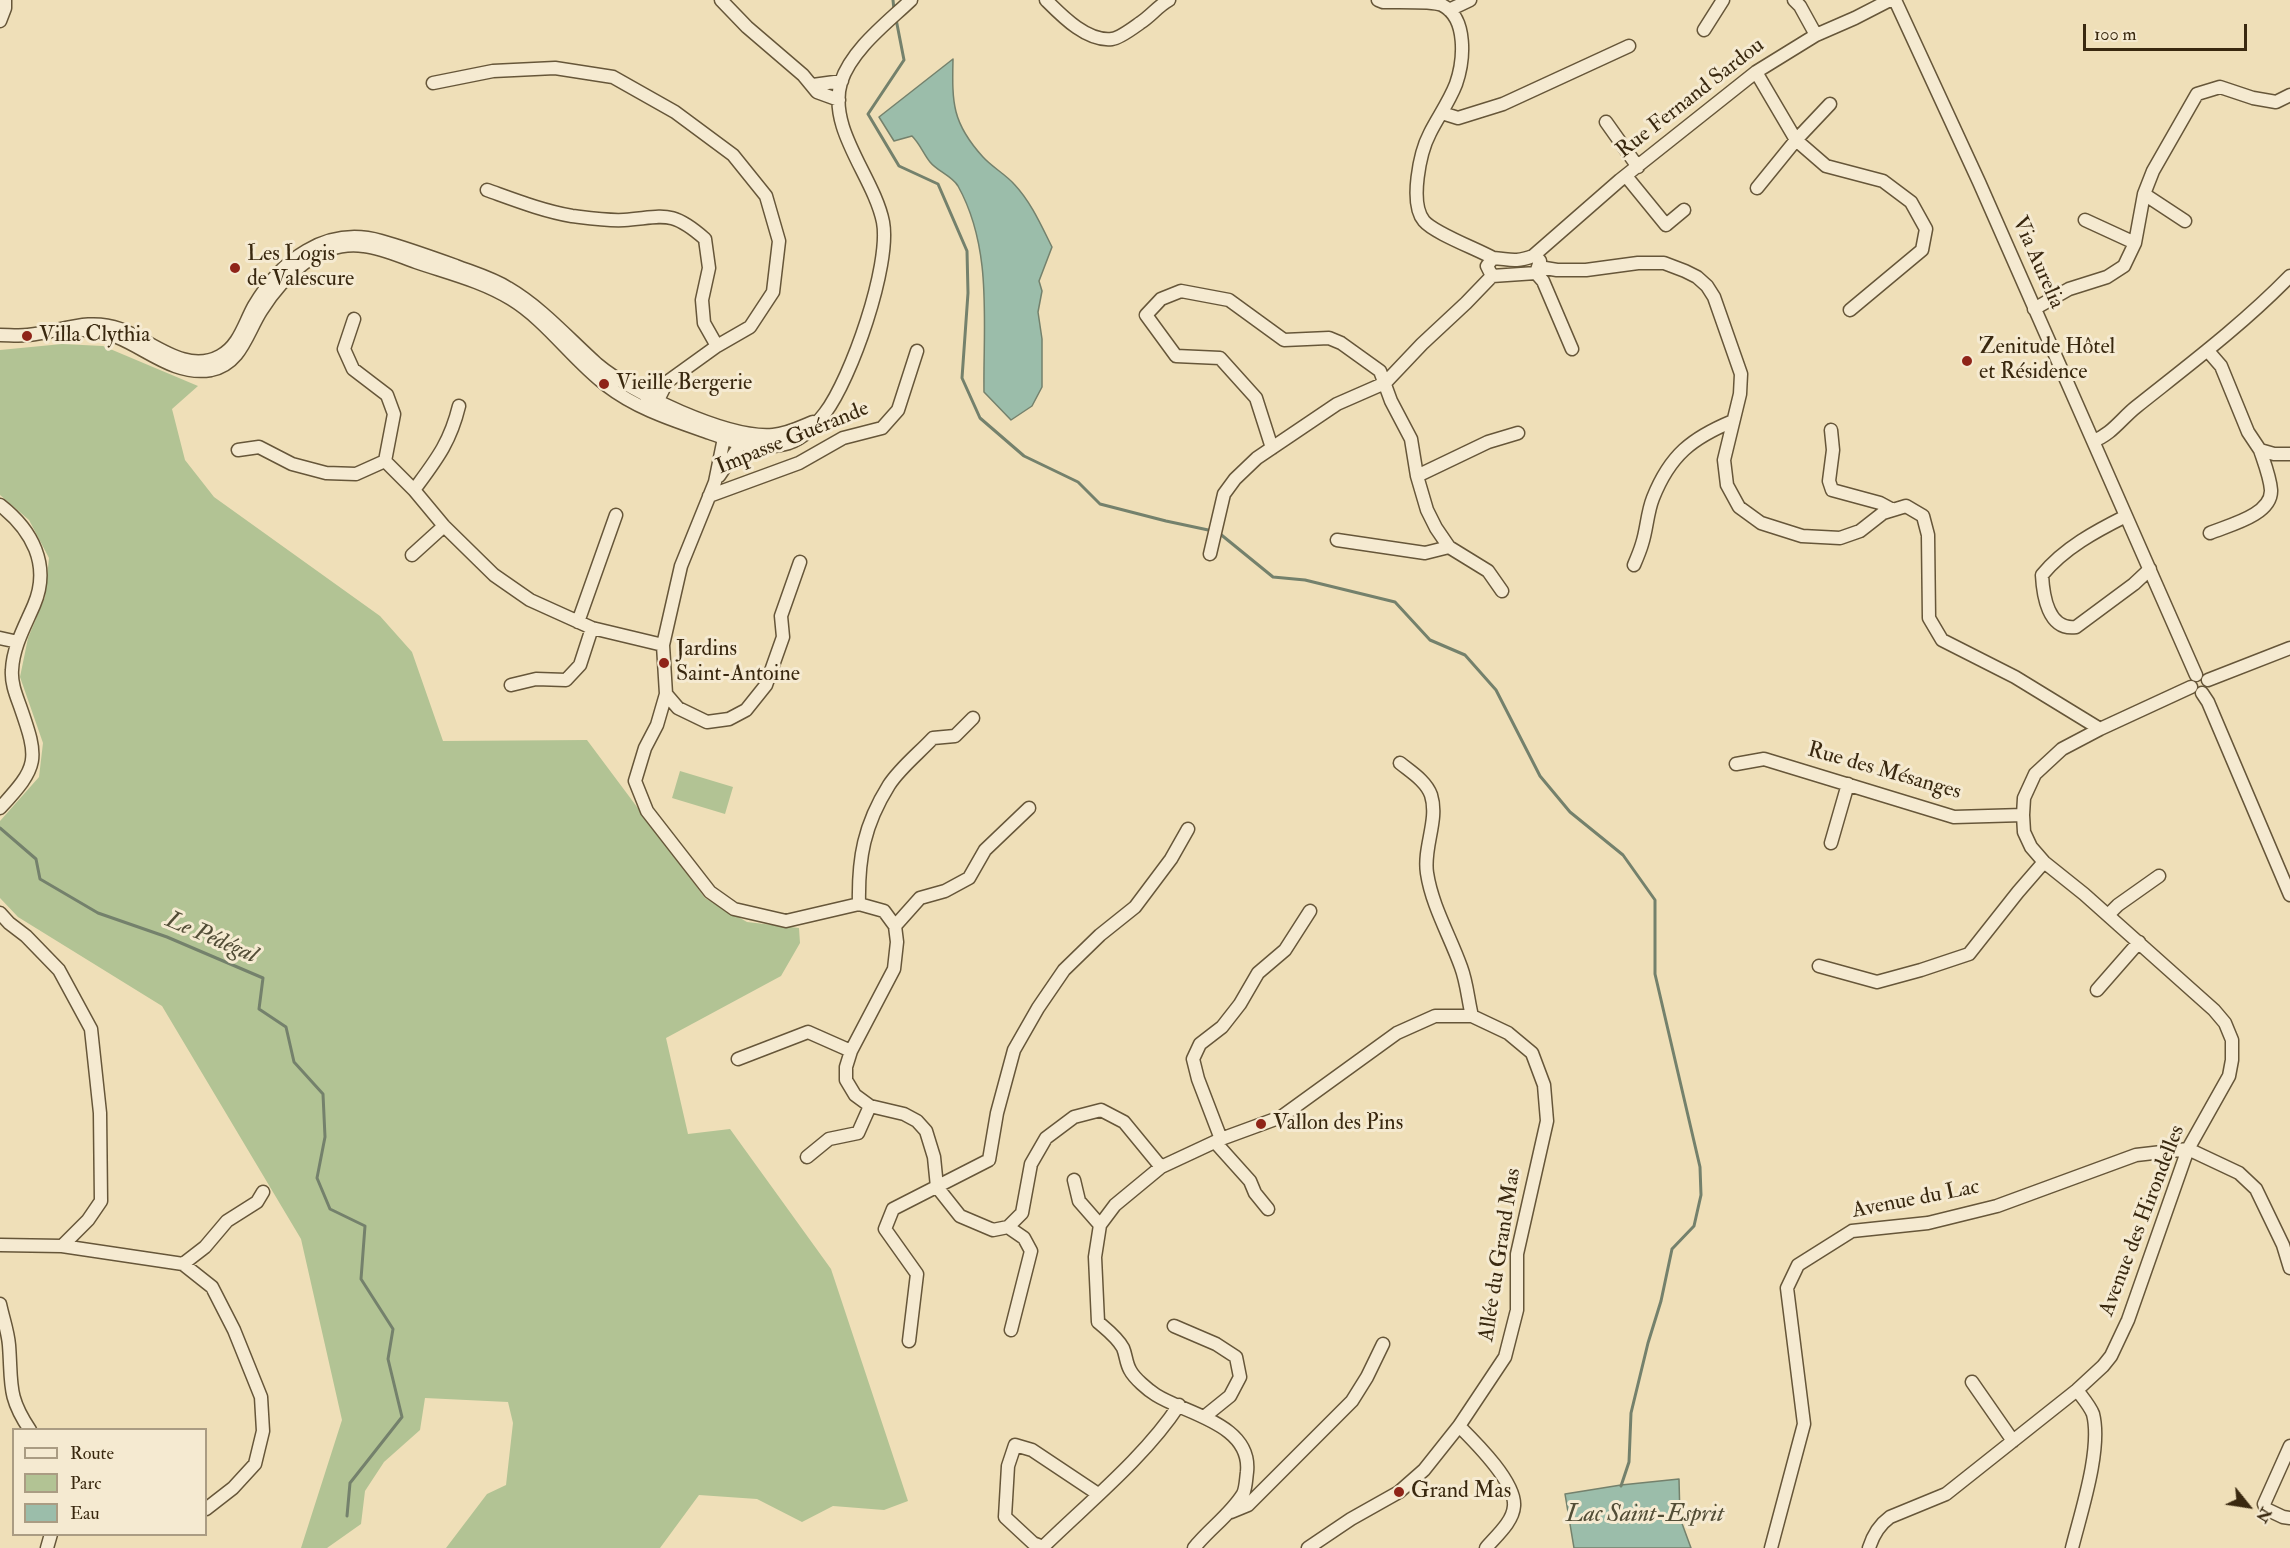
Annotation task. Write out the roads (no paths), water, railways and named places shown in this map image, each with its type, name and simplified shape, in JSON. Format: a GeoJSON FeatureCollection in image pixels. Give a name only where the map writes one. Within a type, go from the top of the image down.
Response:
{"type":"FeatureCollection","features":[{"type":"Feature","properties":{"kind":"street"},"geometry":{"type":"LineString","coordinates":[[0,21],[5,8],[5,0]]}},
{"type":"Feature","properties":{"kind":"street"},"geometry":{"type":"LineString","coordinates":[[721,0],[813,85],[817,92],[839,100]]}},
{"type":"Feature","properties":{"kind":"street"},"geometry":{"type":"LineString","coordinates":[[70,328],[115,336],[168,363],[190,370],[210,370],[227,364],[240,351],[268,301],[297,270],[329,249],[342,246],[366,246],[483,285],[507,297],[539,322],[611,389],[734,435],[774,435],[820,419],[835,401],[847,373],[873,300],[885,249],[883,222],[877,203],[842,125],[839,100],[842,81],[859,51],[911,0]]}},
{"type":"Feature","properties":{"kind":"street"},"geometry":{"type":"LineString","coordinates":[[1046,0],[1076,27],[1100,38],[1114,39],[1169,0]]}},
{"type":"Feature","properties":{"kind":"street"},"geometry":{"type":"LineString","coordinates":[[1378,0],[1440,3],[1449,10],[1460,27],[1462,58],[1456,84],[1443,113],[1429,134],[1420,164],[1417,206],[1424,221],[1493,258],[1506,261],[1521,260],[1557,270],[1586,270],[1651,262],[1676,266],[1697,277],[1714,297],[1741,374],[1740,394],[1724,459],[1726,485],[1739,507],[1761,523],[1802,536],[1840,538],[1860,531],[1883,513],[1905,506],[1923,516],[1928,535],[1929,618],[1942,640],[2015,677],[2100,729]]}},
{"type":"Feature","properties":{"kind":"street"},"geometry":{"type":"LineString","coordinates":[[1449,10],[1470,0]]}},
{"type":"Feature","properties":{"kind":"street"},"geometry":{"type":"LineString","coordinates":[[1704,30],[1723,0]]}},
{"type":"Feature","properties":{"kind":"street"},"geometry":{"type":"LineString","coordinates":[[1794,0],[1800,6],[1816,35]]}},
{"type":"Feature","properties":{"kind":"street","name":"Rue Fernand Sardou"},"geometry":{"type":"LineString","coordinates":[[1536,266],[1626,176],[1755,72],[1816,35],[1890,0]]}},
{"type":"Feature","properties":{"kind":"street","name":"Via Aurelia"},"geometry":{"type":"LineString","coordinates":[[1895,0],[1930,72],[2150,568],[2202,677]]}},
{"type":"Feature","properties":{"kind":"street"},"geometry":{"type":"LineString","coordinates":[[1443,113],[1458,118],[1503,104],[1629,46]]}},
{"type":"Feature","properties":{"kind":"street"},"geometry":{"type":"LineString","coordinates":[[434,83],[493,71],[555,68],[613,77],[675,112],[733,155],[766,196],[778,241],[773,292],[750,327],[717,346],[668,382],[652,404]]}},
{"type":"Feature","properties":{"kind":"street"},"geometry":{"type":"LineString","coordinates":[[1755,72],[1796,140],[1826,166],[1884,181],[1911,202],[1926,229],[1922,250],[1850,310]]}},
{"type":"Feature","properties":{"kind":"street"},"geometry":{"type":"LineString","coordinates":[[813,85],[842,81]]}},
{"type":"Feature","properties":{"kind":"street"},"geometry":{"type":"LineString","coordinates":[[2034,309],[2069,289],[2107,277],[2124,266],[2134,243],[2144,194],[2153,171],[2197,94],[2220,87],[2253,98],[2276,102],[2290,95]]}},
{"type":"Feature","properties":{"kind":"street"},"geometry":{"type":"LineString","coordinates":[[1757,188],[1796,140],[1830,104]]}},
{"type":"Feature","properties":{"kind":"street"},"geometry":{"type":"LineString","coordinates":[[1606,122],[1638,167]]}},
{"type":"Feature","properties":{"kind":"street"},"geometry":{"type":"LineString","coordinates":[[1626,176],[1666,225],[1684,210]]}},
{"type":"Feature","properties":{"kind":"street"},"geometry":{"type":"LineString","coordinates":[[487,190],[535,207],[573,216],[621,220],[660,215],[687,222],[705,239],[709,268],[702,300],[704,323],[717,346]]}},
{"type":"Feature","properties":{"kind":"street"},"geometry":{"type":"LineString","coordinates":[[2144,194],[2185,221]]}},
{"type":"Feature","properties":{"kind":"street"},"geometry":{"type":"LineString","coordinates":[[2085,220],[2134,243]]}},
{"type":"Feature","properties":{"kind":"street"},"geometry":{"type":"LineString","coordinates":[[0,335],[27,336],[84,323],[100,324],[121,329],[172,355],[194,361],[219,357],[232,347],[260,297],[292,262],[322,242],[346,236],[358,236],[379,240],[432,258],[507,287],[548,316],[612,376],[652,404]]}},
{"type":"Feature","properties":{"kind":"street"},"geometry":{"type":"LineString","coordinates":[[1491,276],[1487,266],[1493,258]]}},
{"type":"Feature","properties":{"kind":"street"},"geometry":{"type":"LineString","coordinates":[[1210,554],[1224,494],[1235,479],[1257,458],[1337,404],[1385,383],[1491,276],[1536,266]]}},
{"type":"Feature","properties":{"kind":"street"},"geometry":{"type":"LineString","coordinates":[[1536,266],[1572,349]]}},
{"type":"Feature","properties":{"kind":"street"},"geometry":{"type":"LineString","coordinates":[[2093,441],[2108,433],[2134,408],[2208,351],[2264,303],[2290,276]]}},
{"type":"Feature","properties":{"kind":"street"},"geometry":{"type":"LineString","coordinates":[[1272,448],[1256,398],[1220,358],[1176,356],[1166,344],[1146,315],[1161,299],[1181,291],[1229,300],[1284,340],[1329,338],[1341,343],[1380,372],[1391,401],[1412,439],[1417,476],[1427,510],[1449,547],[1488,571],[1502,591]]}},
{"type":"Feature","properties":{"kind":"street"},"geometry":{"type":"LineString","coordinates":[[354,319],[344,349],[353,369],[387,395],[394,414],[385,461]]}},
{"type":"Feature","properties":{"kind":"street","name":"Impasse Guérande"},"geometry":{"type":"LineString","coordinates":[[709,496],[799,463],[843,438],[882,428],[898,410],[917,351]]}},
{"type":"Feature","properties":{"kind":"street"},"geometry":{"type":"LineString","coordinates":[[2208,351],[2221,366],[2248,432],[2260,450],[2271,491],[2268,504],[2261,512],[2210,533]]}},
{"type":"Feature","properties":{"kind":"street"},"geometry":{"type":"LineString","coordinates":[[414,490],[440,454],[453,431],[459,406]]}},
{"type":"Feature","properties":{"kind":"street"},"geometry":{"type":"LineString","coordinates":[[1634,565],[1642,544],[1652,499],[1669,466],[1686,445],[1708,431],[1733,421]]}},
{"type":"Feature","properties":{"kind":"street"},"geometry":{"type":"LineString","coordinates":[[1831,430],[1833,450],[1829,481],[1832,490],[1880,503],[1893,510]]}},
{"type":"Feature","properties":{"kind":"street"},"geometry":{"type":"LineString","coordinates":[[1417,476],[1488,442],[1518,433]]}},
{"type":"Feature","properties":{"kind":"street"},"geometry":{"type":"LineString","coordinates":[[734,435],[681,566],[663,645],[666,694],[657,725],[645,748],[635,781],[647,811],[710,892],[734,909],[786,921],[859,904],[884,911],[895,926],[897,942],[894,969],[851,1051],[846,1067],[846,1080],[855,1095],[870,1106],[904,1114],[917,1121],[926,1131],[934,1158],[937,1187],[960,1216],[993,1230],[1008,1227],[1022,1213],[1031,1164],[1046,1138],[1074,1116],[1101,1110],[1124,1122],[1161,1167]]}},
{"type":"Feature","properties":{"kind":"street"},"geometry":{"type":"LineString","coordinates":[[238,450],[259,447],[292,464],[326,473],[356,474],[385,461]]}},
{"type":"Feature","properties":{"kind":"street"},"geometry":{"type":"LineString","coordinates":[[2260,450],[2274,454],[2290,454]]}},
{"type":"Feature","properties":{"kind":"street"},"geometry":{"type":"LineString","coordinates":[[385,461],[414,490],[444,526],[494,575],[530,600],[592,628],[663,645]]}},
{"type":"Feature","properties":{"kind":"street"},"geometry":{"type":"LineString","coordinates":[[0,505],[16,519],[33,542],[40,562],[39,588],[18,642],[12,672],[15,692],[31,738],[33,762],[22,783],[0,808]]}},
{"type":"Feature","properties":{"kind":"street"},"geometry":{"type":"LineString","coordinates":[[578,622],[616,515]]}},
{"type":"Feature","properties":{"kind":"street"},"geometry":{"type":"LineString","coordinates":[[2127,516],[2055,559],[2042,575],[2043,598],[2060,624],[2067,628],[2076,627],[2134,584],[2150,568]]}},
{"type":"Feature","properties":{"kind":"street"},"geometry":{"type":"LineString","coordinates":[[412,555],[444,526]]}},
{"type":"Feature","properties":{"kind":"street"},"geometry":{"type":"LineString","coordinates":[[1337,540],[1425,553],[1449,547]]}},
{"type":"Feature","properties":{"kind":"street"},"geometry":{"type":"LineString","coordinates":[[666,694],[678,708],[707,722],[729,719],[746,710],[766,685],[783,637],[781,616],[800,562]]}},
{"type":"Feature","properties":{"kind":"street"},"geometry":{"type":"LineString","coordinates":[[511,685],[536,680],[566,680],[580,666],[592,628]]}},
{"type":"Feature","properties":{"kind":"street"},"geometry":{"type":"LineString","coordinates":[[0,638],[18,642]]}},
{"type":"Feature","properties":{"kind":"street"},"geometry":{"type":"LineString","coordinates":[[2202,677],[2207,690],[2202,693],[2195,692],[2191,687],[2191,680],[2290,648]]}},
{"type":"Feature","properties":{"kind":"street","name":"Avenue des Hirondelles"},"geometry":{"type":"LineString","coordinates":[[1869,1548],[1872,1538],[1883,1522],[1946,1494],[2077,1390],[2103,1366],[2118,1343],[2188,1149],[2229,1076],[2232,1040],[2224,1023],[2214,1010],[2108,915],[2044,862],[2031,847],[2024,832],[2024,798],[2035,774],[2062,749],[2191,687]]}},
{"type":"Feature","properties":{"kind":"street"},"geometry":{"type":"LineString","coordinates":[[2202,693],[2208,702],[2290,895]]}},
{"type":"Feature","properties":{"kind":"street"},"geometry":{"type":"LineString","coordinates":[[859,904],[858,871],[867,828],[890,784],[933,738],[955,736],[973,718]]}},
{"type":"Feature","properties":{"kind":"street","name":"Rue des Mésanges"},"geometry":{"type":"LineString","coordinates":[[1736,764],[1764,759],[1954,817],[2023,815]]}},
{"type":"Feature","properties":{"kind":"street"},"geometry":{"type":"LineString","coordinates":[[1400,763],[1425,784],[1431,796],[1433,814],[1426,853],[1426,872],[1434,902],[1462,970],[1472,1016]]}},
{"type":"Feature","properties":{"kind":"street"},"geometry":{"type":"LineString","coordinates":[[1831,843],[1848,784]]}},
{"type":"Feature","properties":{"kind":"street"},"geometry":{"type":"LineString","coordinates":[[895,926],[920,898],[945,891],[969,878],[985,850],[1029,808]]}},
{"type":"Feature","properties":{"kind":"street"},"geometry":{"type":"LineString","coordinates":[[909,1341],[917,1274],[885,1229],[893,1209],[989,1160],[997,1113],[1014,1050],[1038,1008],[1064,970],[1100,935],[1135,907],[1171,859],[1188,829]]}},
{"type":"Feature","properties":{"kind":"street"},"geometry":{"type":"LineString","coordinates":[[1819,966],[1876,981],[1921,970],[1969,954],[2044,862]]}},
{"type":"Feature","properties":{"kind":"street"},"geometry":{"type":"LineString","coordinates":[[2108,915],[2118,905],[2159,876]]}},
{"type":"Feature","properties":{"kind":"street"},"geometry":{"type":"LineString","coordinates":[[1268,1209],[1255,1193],[1250,1181],[1218,1140],[1193,1059],[1200,1044],[1222,1027],[1240,1004],[1258,973],[1285,950],[1310,911]]}},
{"type":"Feature","properties":{"kind":"street"},"geometry":{"type":"LineString","coordinates":[[0,913],[26,936],[58,970],[90,1029],[100,1113],[101,1201],[88,1220],[62,1246]]}},
{"type":"Feature","properties":{"kind":"street"},"geometry":{"type":"LineString","coordinates":[[2097,990],[2139,942]]}},
{"type":"Feature","properties":{"kind":"street","name":"Allée du Grand Mas"},"geometry":{"type":"LineString","coordinates":[[1100,1225],[1115,1205],[1161,1167],[1218,1140],[1281,1117],[1397,1032],[1435,1016],[1472,1016],[1508,1033],[1532,1053],[1544,1085],[1547,1121],[1517,1254],[1517,1310],[1505,1357],[1459,1426],[1424,1470],[1399,1492],[1351,1519],[1308,1548]]}},
{"type":"Feature","properties":{"kind":"street"},"geometry":{"type":"LineString","coordinates":[[738,1059],[808,1032],[851,1051]]}},
{"type":"Feature","properties":{"kind":"street"},"geometry":{"type":"LineString","coordinates":[[807,1157],[829,1139],[858,1133],[870,1106]]}},
{"type":"Feature","properties":{"kind":"street"},"geometry":{"type":"LineString","coordinates":[[2188,1149],[2239,1173],[2256,1189],[2283,1245],[2290,1268]]}},
{"type":"Feature","properties":{"kind":"street","name":"Avenue du Lac"},"geometry":{"type":"LineString","coordinates":[[1771,1548],[1804,1424],[1787,1288],[1798,1265],[1852,1231],[1928,1223],[1997,1206],[2136,1155],[2188,1149]]}},
{"type":"Feature","properties":{"kind":"street"},"geometry":{"type":"LineString","coordinates":[[1074,1180],[1079,1201],[1100,1225],[1095,1257],[1098,1322],[1122,1348],[1130,1371],[1156,1395],[1204,1417],[1228,1431],[1240,1444],[1247,1467],[1245,1492],[1230,1512],[1194,1548]]}},
{"type":"Feature","properties":{"kind":"street"},"geometry":{"type":"LineString","coordinates":[[183,1264],[205,1247],[227,1221],[257,1202],[263,1192]]}},
{"type":"Feature","properties":{"kind":"street"},"geometry":{"type":"LineString","coordinates":[[1008,1227],[1024,1238],[1031,1251],[1011,1330]]}},
{"type":"Feature","properties":{"kind":"street"},"geometry":{"type":"LineString","coordinates":[[0,1245],[62,1246],[183,1264],[212,1287],[234,1330],[261,1397],[263,1431],[255,1464],[233,1488],[207,1508]]}},
{"type":"Feature","properties":{"kind":"street"},"geometry":{"type":"LineString","coordinates":[[0,1304],[9,1343],[12,1394],[17,1411],[29,1428]]}},
{"type":"Feature","properties":{"kind":"street"},"geometry":{"type":"LineString","coordinates":[[1174,1326],[1215,1344],[1236,1357],[1239,1377],[1230,1396],[1204,1417]]}},
{"type":"Feature","properties":{"kind":"street"},"geometry":{"type":"LineString","coordinates":[[1230,1512],[1248,1505],[1352,1401],[1383,1344]]}},
{"type":"Feature","properties":{"kind":"street"},"geometry":{"type":"LineString","coordinates":[[1972,1382],[2013,1441]]}},
{"type":"Feature","properties":{"kind":"street"},"geometry":{"type":"LineString","coordinates":[[2072,1548],[2085,1496],[2095,1440],[2092,1412],[2077,1390]]}},
{"type":"Feature","properties":{"kind":"street"},"geometry":{"type":"LineString","coordinates":[[1098,1494],[1032,1450],[1015,1445],[1008,1466],[1005,1517],[1033,1543],[1043,1547],[1098,1494],[1162,1431],[1179,1405]]}},
{"type":"Feature","properties":{"kind":"street"},"geometry":{"type":"LineString","coordinates":[[1459,1426],[1479,1446],[1509,1486],[1514,1506],[1507,1523],[1486,1548]]}},
{"type":"Feature","properties":{"kind":"street"},"geometry":{"type":"LineString","coordinates":[[2290,1446],[2264,1504],[2266,1509],[2290,1518]]}},
{"type":"Feature","properties":{"kind":"water"},"geometry":{"type":"Polygon","coordinates":[[[953,59],[954,100],[965,134],[983,157],[1010,180],[1026,198],[1052,247],[1039,281],[1042,291],[1038,312],[1042,339],[1042,387],[1032,406],[1011,420],[984,392],[984,287],[977,235],[969,210],[955,182],[933,165],[912,136],[894,141],[879,117],[953,59]]]}},
{"type":"Feature","properties":{"kind":"water","name":"Lac Saint-Esprit"},"geometry":{"type":"Polygon","coordinates":[[[1679,1479],[1680,1518],[1691,1548],[1574,1548],[1565,1494],[1679,1479]]]}},
{"type":"Feature","properties":{"kind":"waterway"},"geometry":{"type":"LineString","coordinates":[[893,0],[894,10]]}},
{"type":"Feature","properties":{"kind":"waterway"},"geometry":{"type":"LineString","coordinates":[[896,19],[904,60],[868,114],[899,166],[938,184],[967,251],[968,293],[962,378],[980,418],[1024,456],[1078,482],[1100,504],[1213,531]]}},
{"type":"Feature","properties":{"kind":"waterway"},"geometry":{"type":"LineString","coordinates":[[1219,533],[1273,577],[1305,580],[1395,602],[1430,640],[1465,655],[1496,690],[1540,776],[1570,812],[1623,855],[1655,900],[1655,974],[1700,1167],[1701,1195],[1694,1226],[1672,1249],[1661,1301],[1631,1413],[1629,1462],[1621,1486]]}},
{"type":"Feature","properties":{"kind":"waterway","name":"Le Pédégal"},"geometry":{"type":"LineString","coordinates":[[0,828],[36,859],[40,879],[98,913],[167,937],[263,978],[259,1009],[286,1027],[294,1062],[323,1094],[325,1137],[317,1178],[330,1209],[365,1226],[361,1279],[393,1329],[388,1359],[402,1417],[350,1483],[347,1516]]}},
{"type":"Feature","properties":{"kind":"place","name":"Les Logis de Valescure"},"geometry":{"type":"Point","coordinates":[235,268]}},
{"type":"Feature","properties":{"kind":"place","name":"Villa Clythia"},"geometry":{"type":"Point","coordinates":[27,336]}},
{"type":"Feature","properties":{"kind":"place","name":"Zenitude Hôtel et Résidence"},"geometry":{"type":"Point","coordinates":[1967,361]}},
{"type":"Feature","properties":{"kind":"place","name":"Vieille Bergerie"},"geometry":{"type":"Point","coordinates":[604,384]}},
{"type":"Feature","properties":{"kind":"place","name":"Jardins Saint-Antoine"},"geometry":{"type":"Point","coordinates":[664,663]}},
{"type":"Feature","properties":{"kind":"place","name":"Vallon des Pins"},"geometry":{"type":"Point","coordinates":[1261,1124]}},
{"type":"Feature","properties":{"kind":"place","name":"Grand Mas"},"geometry":{"type":"Point","coordinates":[1399,1492]}}]}
